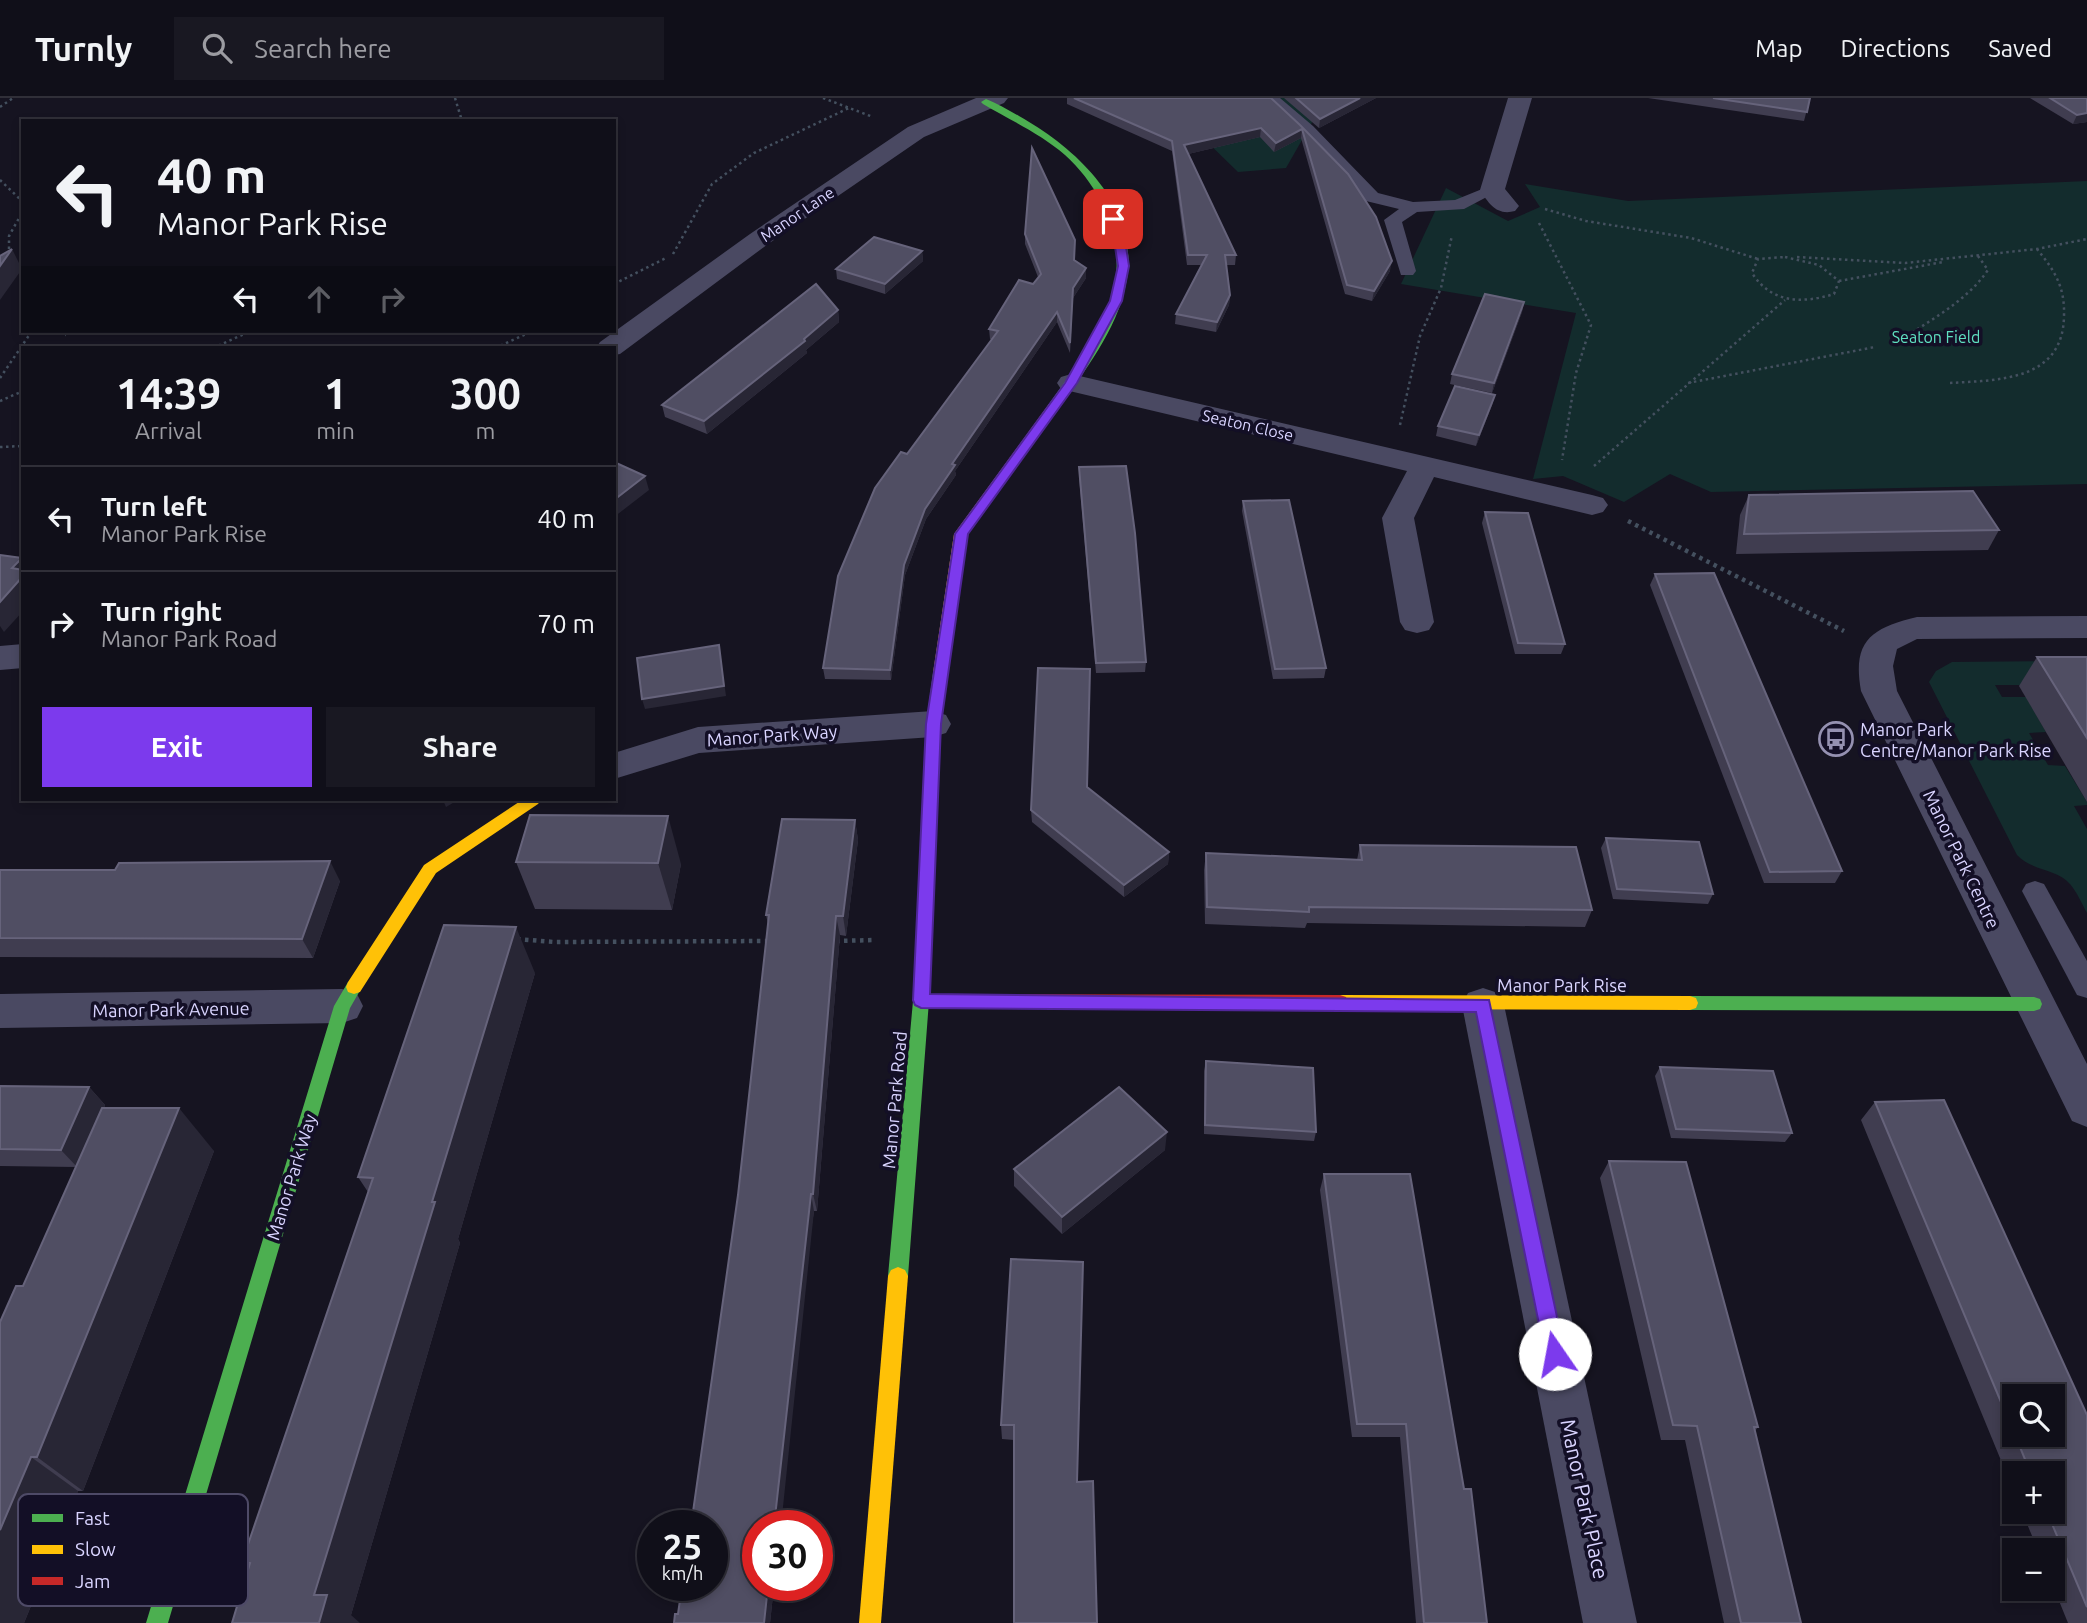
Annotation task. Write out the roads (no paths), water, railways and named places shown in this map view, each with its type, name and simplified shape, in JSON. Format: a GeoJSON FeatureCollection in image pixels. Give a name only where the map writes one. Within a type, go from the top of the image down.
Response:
{"type":"FeatureCollection","features":[{"type":"Feature","properties":{"kind":"street"},"geometry":{"type":"LineString","coordinates":[[1499,198],[1520,98]]}},
{"type":"Feature","properties":{"kind":"street","name":"Manor Lane"},"geometry":{"type":"LineString","coordinates":[[613,346],[759,239],[916,132],[991,100]]}},
{"type":"Feature","properties":{"kind":"street","name":"Manor Park Road"},"geometry":{"type":"LineString","coordinates":[[870,1623],[921,1000],[933,724],[961,534],[1071,383],[1116,301],[1124,266],[1119,234],[1107,203],[1096,186],[1069,154],[991,100]]}},
{"type":"Feature","properties":{"kind":"street","name":"Seaton Close"},"geometry":{"type":"LineString","coordinates":[[1071,383],[1425,466],[1564,484],[1592,505]]}},
{"type":"Feature","properties":{"kind":"street"},"geometry":{"type":"LineString","coordinates":[[1417,622],[1398,518],[1425,466]]}},
{"type":"Feature","properties":{"kind":"street","name":"Manor Park Centre"},"geometry":{"type":"LineString","coordinates":[[2087,627],[1917,628],[1893,635],[1878,649],[1874,671],[1879,691],[2087,1108]]}},
{"type":"Feature","properties":{"kind":"street"},"geometry":{"type":"LineString","coordinates":[[0,658],[21,656]]}},
{"type":"Feature","properties":{"kind":"street","name":"Manor Park Way"},"geometry":{"type":"LineString","coordinates":[[616,765],[698,740],[933,724]]}},
{"type":"Feature","properties":{"kind":"street","name":"Manor Park Way"},"geometry":{"type":"LineString","coordinates":[[196,1494],[342,1006],[430,869],[532,801]]}},
{"type":"Feature","properties":{"kind":"street","name":"Manor Park Rise"},"geometry":{"type":"LineString","coordinates":[[921,1000],[2034,1004]]}},
{"type":"Feature","properties":{"kind":"street","name":"Manor Park Place"},"geometry":{"type":"LineString","coordinates":[[1483,1004],[1610,1623]]}},
{"type":"Feature","properties":{"kind":"street","name":"Manor Park Avenue"},"geometry":{"type":"LineString","coordinates":[[0,1011],[342,1006]]}},
{"type":"Feature","properties":{"kind":"street","name":"Manor Park Way"},"geometry":{"type":"LineString","coordinates":[[157,1623],[162,1606]]}},
{"type":"Feature","properties":{"kind":"lane"},"geometry":{"type":"LineString","coordinates":[[1270,98],[1307,129],[1372,197],[1413,207],[1458,205],[1499,198]]}},
{"type":"Feature","properties":{"kind":"lane"},"geometry":{"type":"LineString","coordinates":[[1407,271],[1393,220],[1413,207]]}},
{"type":"Feature","properties":{"kind":"lane"},"geometry":{"type":"LineString","coordinates":[[2035,891],[2087,987]]}},
{"type":"Feature","properties":{"kind":"place","name":"Manor Park Centre/Manor Park Rise"},"geometry":{"type":"Point","coordinates":[1836,739]}},
{"type":"Feature","properties":{"kind":"park label","name":"Seaton Field"},"geometry":{"type":"Point","coordinates":[1936,337]}}]}
